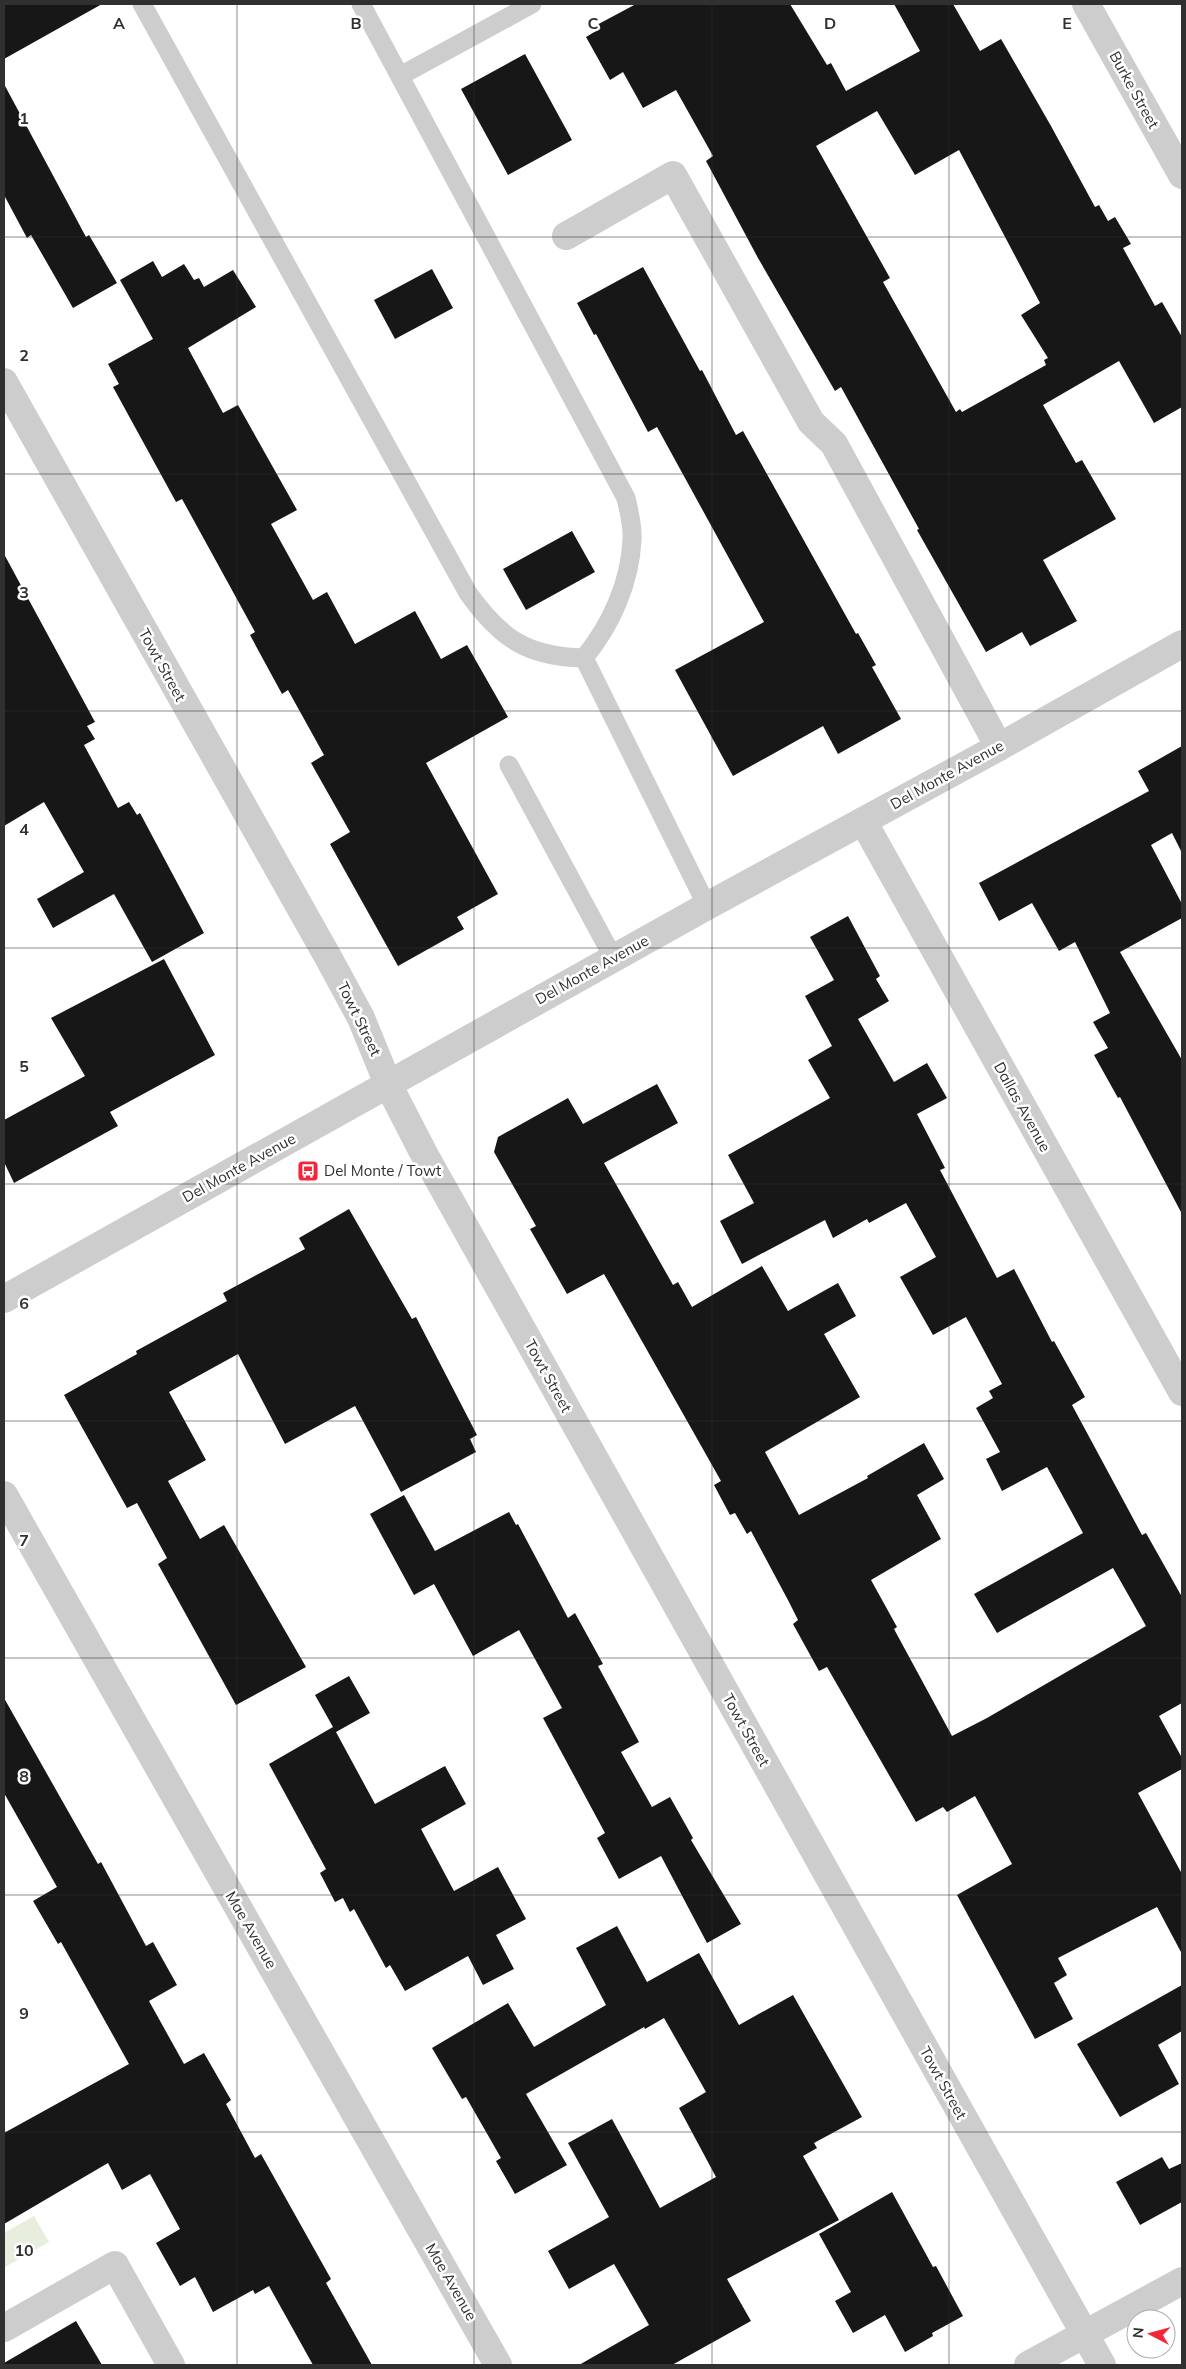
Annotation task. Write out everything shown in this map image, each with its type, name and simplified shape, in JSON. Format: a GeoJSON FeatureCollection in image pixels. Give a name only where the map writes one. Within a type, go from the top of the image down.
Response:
{"type":"FeatureCollection","features":[{"type":"Feature","properties":{"kind":"street","name":"Burke Street"},"geometry":{"type":"LineString","coordinates":[[1086,4],[1182,175]]}},
{"type":"Feature","properties":{"kind":"street"},"geometry":{"type":"LineString","coordinates":[[566,236],[673,175],[811,422],[834,444],[999,748]]}},
{"type":"Feature","properties":{"kind":"street","name":"Towt Street"},"geometry":{"type":"LineString","coordinates":[[4,382],[361,1018],[388,1084],[422,1152],[1102,2365]]}},
{"type":"Feature","properties":{"kind":"street","name":"Del Monte Avenue"},"geometry":{"type":"LineString","coordinates":[[4,1299],[707,906],[999,748],[1182,644]]}},
{"type":"Feature","properties":{"kind":"street","name":"Dallas Avenue"},"geometry":{"type":"LineString","coordinates":[[863,821],[1182,1392]]}},
{"type":"Feature","properties":{"kind":"street","name":"Mae Avenue"},"geometry":{"type":"LineString","coordinates":[[4,1495],[498,2365]]}},
{"type":"Feature","properties":{"kind":"street"},"geometry":{"type":"LineString","coordinates":[[4,2328],[114,2265],[171,2365]]}},
{"type":"Feature","properties":{"kind":"street"},"geometry":{"type":"LineString","coordinates":[[1028,2365],[1182,2281]]}},
{"type":"Feature","properties":{"kind":"lane"},"geometry":{"type":"LineString","coordinates":[[142,4],[468,593],[483,614],[512,641],[546,655],[584,658]]}},
{"type":"Feature","properties":{"kind":"lane"},"geometry":{"type":"LineString","coordinates":[[361,4],[626,498],[632,538],[629,565],[613,615],[601,638],[584,658]]}},
{"type":"Feature","properties":{"kind":"lane"},"geometry":{"type":"LineString","coordinates":[[400,76],[532,4]]}},
{"type":"Feature","properties":{"kind":"lane"},"geometry":{"type":"LineString","coordinates":[[584,658],[707,906]]}},
{"type":"Feature","properties":{"kind":"lane"},"geometry":{"type":"LineString","coordinates":[[509,765],[614,959]]}},
{"type":"Feature","properties":{"kind":"green space"},"geometry":{"type":"Polygon","coordinates":[[[34,2216],[49,2242],[5,2267],[4,2233],[34,2216]]]}},
{"type":"Feature","properties":{"kind":"building"},"geometry":{"type":"Polygon","coordinates":[[[4,4],[102,4],[4,59],[4,4]]]}},
{"type":"Feature","properties":{"kind":"building"},"geometry":{"type":"Polygon","coordinates":[[[636,4],[790,4],[827,65],[831,63],[846,91],[920,51],[894,4],[953,4],[980,51],[1001,39],[1095,207],[1099,205],[1108,221],[1115,217],[1131,244],[1123,248],[1155,306],[1162,302],[1182,337],[1182,407],[1154,423],[1119,361],[1043,405],[1076,463],[1082,460],[1116,519],[1043,560],[1077,621],[1030,646],[1022,632],[986,652],[917,530],[919,529],[841,387],[835,391],[758,258],[706,161],[713,156],[676,90],[643,108],[623,72],[610,80],[586,37],[596,31],[593,27],[636,4]],[[877,111],[816,146],[890,278],[883,282],[956,412],[960,409],[962,412],[1046,365],[1044,360],[1048,358],[1021,315],[1040,303],[959,150],[915,175],[877,111]]]}},
{"type":"Feature","properties":{"kind":"building"},"geometry":{"type":"Polygon","coordinates":[[[525,54],[572,140],[508,175],[461,89],[525,54]]]}},
{"type":"Feature","properties":{"kind":"building"},"geometry":{"type":"Polygon","coordinates":[[[4,84],[86,237],[89,235],[117,283],[73,308],[31,235],[27,238],[4,195],[4,84]]]}},
{"type":"Feature","properties":{"kind":"building"},"geometry":{"type":"Polygon","coordinates":[[[153,261],[162,277],[184,264],[194,280],[199,278],[204,287],[233,270],[256,307],[188,348],[223,413],[238,405],[297,510],[271,524],[313,600],[327,592],[355,644],[415,611],[441,659],[467,645],[508,717],[426,763],[498,894],[457,917],[464,929],[398,966],[330,844],[350,832],[311,763],[324,755],[288,690],[282,694],[250,635],[255,632],[182,499],[176,502],[113,387],[119,384],[108,364],[153,339],[120,280],[153,261]]]}},
{"type":"Feature","properties":{"kind":"building"},"geometry":{"type":"Polygon","coordinates":[[[643,267],[700,371],[702,370],[736,435],[743,431],[856,634],[858,633],[876,665],[872,667],[901,719],[838,754],[823,726],[733,776],[675,670],[764,622],[657,427],[648,432],[596,334],[594,335],[577,303],[643,267]]]}},
{"type":"Feature","properties":{"kind":"building"},"geometry":{"type":"Polygon","coordinates":[[[432,269],[453,308],[395,339],[374,300],[432,269]]]}},
{"type":"Feature","properties":{"kind":"building"},"geometry":{"type":"Polygon","coordinates":[[[572,531],[595,572],[526,610],[503,569],[572,531]]]}},
{"type":"Feature","properties":{"kind":"building"},"geometry":{"type":"Polygon","coordinates":[[[4,554],[95,722],[87,726],[95,739],[84,745],[118,808],[129,802],[137,815],[140,813],[204,933],[152,962],[114,894],[53,928],[37,899],[84,872],[44,802],[4,826],[4,554]]]}},
{"type":"Feature","properties":{"kind":"building"},"geometry":{"type":"Polygon","coordinates":[[[1182,746],[1182,853],[1172,833],[1151,845],[1182,904],[1182,918],[1120,952],[1182,1060],[1182,1214],[1120,1097],[1118,1098],[1094,1055],[1108,1048],[1093,1022],[1110,1013],[1075,942],[1059,951],[1032,903],[999,921],[979,883],[1149,791],[1138,771],[1182,746]]]}},
{"type":"Feature","properties":{"kind":"building"},"geometry":{"type":"Polygon","coordinates":[[[848,916],[880,976],[876,979],[889,1001],[858,1019],[894,1082],[927,1063],[947,1098],[917,1114],[945,1168],[940,1170],[997,1278],[1014,1269],[1052,1342],[1054,1341],[1085,1397],[1072,1405],[1142,1535],[1146,1533],[1182,1597],[1182,1703],[1159,1716],[1182,1758],[1182,1769],[1138,1793],[1182,1874],[1182,1954],[1157,1907],[1058,1958],[1067,1975],[1054,1983],[1073,2019],[1035,2039],[957,1895],[1012,1864],[975,1796],[947,1812],[943,1807],[916,1822],[827,1667],[819,1671],[793,1624],[798,1620],[751,1531],[747,1534],[735,1513],[730,1515],[714,1485],[721,1481],[604,1274],[567,1294],[530,1229],[536,1226],[494,1152],[498,1137],[568,1098],[583,1124],[657,1084],[678,1123],[604,1163],[673,1285],[678,1282],[692,1307],[762,1266],[788,1311],[838,1283],[856,1316],[824,1334],[860,1397],[765,1452],[799,1515],[868,1478],[867,1476],[924,1443],[944,1479],[917,1495],[941,1539],[871,1580],[897,1627],[894,1629],[952,1736],[987,1718],[1146,1626],[1113,1568],[997,1633],[974,1594],[1083,1533],[1047,1467],[1002,1491],[986,1459],[1000,1452],[976,1408],[993,1398],[989,1391],[1002,1384],[966,1317],[933,1335],[900,1277],[936,1257],[906,1203],[869,1223],[867,1219],[833,1238],[825,1220],[742,1264],[720,1221],[754,1203],[728,1155],[830,1098],[808,1060],[832,1046],[805,996],[834,980],[810,937],[848,916]]]}},
{"type":"Feature","properties":{"kind":"building"},"geometry":{"type":"Polygon","coordinates":[[[164,959],[215,1055],[110,1112],[118,1126],[14,1183],[4,1162],[4,1120],[85,1076],[51,1018],[164,959]]]}},
{"type":"Feature","properties":{"kind":"building"},"geometry":{"type":"Polygon","coordinates":[[[349,1209],[412,1319],[416,1317],[477,1435],[470,1439],[476,1452],[401,1492],[355,1406],[285,1444],[238,1354],[169,1392],[206,1460],[168,1481],[200,1539],[224,1525],[306,1667],[236,1705],[158,1564],[167,1558],[137,1503],[127,1508],[64,1395],[137,1354],[136,1351],[227,1301],[223,1293],[305,1249],[299,1238],[349,1209]]]}},
{"type":"Feature","properties":{"kind":"building"},"geometry":{"type":"Polygon","coordinates":[[[404,1495],[435,1551],[509,1512],[516,1525],[518,1524],[568,1618],[575,1613],[603,1664],[598,1666],[639,1742],[621,1752],[652,1807],[670,1797],[693,1838],[691,1840],[741,1924],[707,1943],[661,1856],[619,1879],[597,1838],[605,1833],[543,1718],[562,1708],[519,1630],[473,1656],[434,1584],[414,1595],[370,1514],[404,1495]]]}},
{"type":"Feature","properties":{"kind":"building"},"geometry":{"type":"Polygon","coordinates":[[[349,1676],[370,1713],[336,1732],[375,1804],[445,1766],[466,1804],[421,1829],[454,1891],[498,1867],[526,1919],[496,1935],[514,1969],[483,1985],[468,1956],[405,1991],[390,1965],[386,1968],[354,1909],[350,1912],[343,1898],[335,1902],[320,1873],[326,1869],[269,1764],[333,1727],[315,1695],[349,1676]]]}},
{"type":"Feature","properties":{"kind":"building"},"geometry":{"type":"Polygon","coordinates":[[[4,1698],[98,1864],[101,1862],[146,1946],[153,1942],[177,1985],[149,2001],[184,2064],[204,2053],[231,2100],[226,2104],[255,2158],[261,2154],[331,2279],[326,2283],[372,2365],[313,2365],[269,2286],[255,2294],[253,2290],[213,2312],[195,2277],[180,2286],[156,2243],[180,2229],[150,2174],[122,2190],[108,2163],[4,2224],[4,2133],[129,2064],[61,1942],[58,1944],[33,1901],[57,1887],[4,1793],[4,1698]]]}},
{"type":"Feature","properties":{"kind":"building"},"geometry":{"type":"Polygon","coordinates":[[[617,1926],[647,1982],[699,1953],[739,2025],[793,1995],[862,2117],[814,2143],[817,2148],[803,2156],[839,2220],[727,2279],[751,2321],[672,2365],[579,2365],[649,2325],[614,2264],[569,2289],[548,2251],[609,2217],[568,2143],[612,2119],[660,2208],[716,2177],[679,2108],[706,2092],[664,2018],[645,2029],[644,2027],[526,2094],[567,2165],[515,2194],[496,2161],[501,2158],[466,2097],[462,2099],[432,2048],[508,2003],[534,2047],[606,2005],[576,1948],[617,1926]]]}},
{"type":"Feature","properties":{"kind":"building"},"geometry":{"type":"Polygon","coordinates":[[[1182,1985],[1182,2031],[1158,2045],[1179,2084],[1120,2117],[1077,2044],[1182,1985]]]}},
{"type":"Feature","properties":{"kind":"building"},"geometry":{"type":"Polygon","coordinates":[[[1162,2157],[1169,2169],[1182,2163],[1182,2202],[1140,2225],[1116,2182],[1162,2157]]]}},
{"type":"Feature","properties":{"kind":"building"},"geometry":{"type":"Polygon","coordinates":[[[892,2192],[933,2267],[936,2266],[963,2316],[932,2333],[933,2336],[905,2352],[885,2315],[853,2333],[835,2301],[851,2292],[819,2234],[892,2192]]]}},
{"type":"Feature","properties":{"kind":"building"},"geometry":{"type":"Polygon","coordinates":[[[76,2321],[102,2365],[4,2365],[4,2363],[76,2321]]]}},
{"type":"Feature","properties":{"kind":"place","name":"Del Monte / Towt"},"geometry":{"type":"Point","coordinates":[308,1171]}}]}
